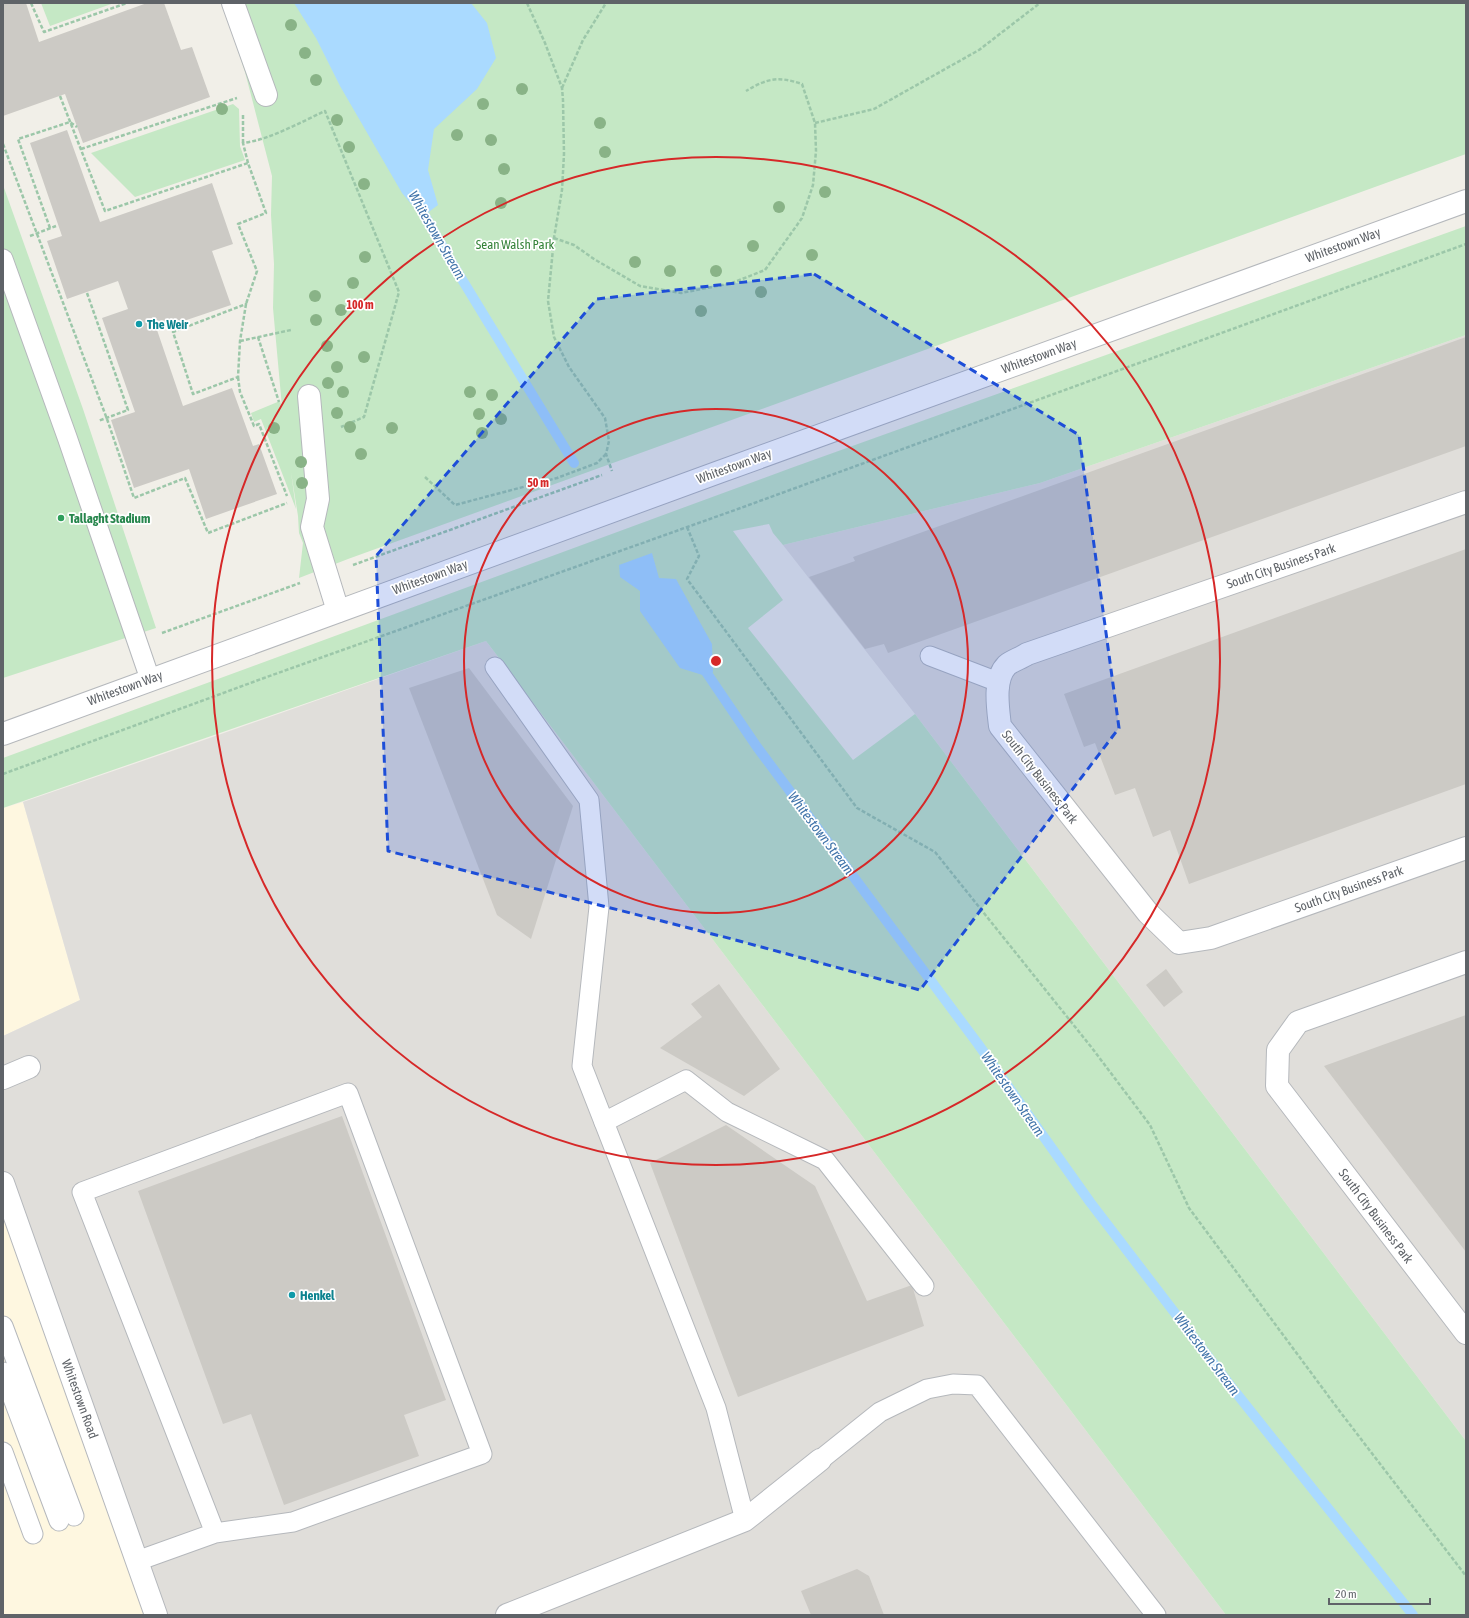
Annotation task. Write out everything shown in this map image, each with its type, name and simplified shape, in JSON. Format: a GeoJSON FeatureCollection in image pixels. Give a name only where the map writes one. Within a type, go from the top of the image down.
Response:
{"type":"FeatureCollection","features":[{"type":"Feature","properties":{"kind":"street"},"geometry":{"type":"LineString","coordinates":[[233,3],[266,95]]}},
{"type":"Feature","properties":{"kind":"street","name":"Whitestown Way"},"geometry":{"type":"LineString","coordinates":[[3,734],[578,523],[1466,201]]}},
{"type":"Feature","properties":{"kind":"street"},"geometry":{"type":"LineString","coordinates":[[309,396],[318,499],[305,530],[338,611]]}},
{"type":"Feature","properties":{"kind":"street","name":"South City Business Park"},"geometry":{"type":"LineString","coordinates":[[1466,502],[1027,654],[1007,666],[998,682],[1000,726],[1148,913],[1179,943],[1211,938],[1466,848]]}},
{"type":"Feature","properties":{"kind":"street","name":"South City Business Park"},"geometry":{"type":"LineString","coordinates":[[1466,962],[1298,1022],[1278,1050],[1277,1086],[1466,1333]]}},
{"type":"Feature","properties":{"kind":"street"},"geometry":{"type":"LineString","coordinates":[[3,1078],[29,1067]]}},
{"type":"Feature","properties":{"kind":"street","name":"Whitestown Road"},"geometry":{"type":"LineString","coordinates":[[3,1183],[156,1615]]}},
{"type":"Feature","properties":{"kind":"street"},"geometry":{"type":"LineString","coordinates":[[507,1615],[745,1520],[820,1460]]}},
{"type":"Feature","properties":{"kind":"lane"},"geometry":{"type":"LineString","coordinates":[[3,260],[67,437],[150,679]]}},
{"type":"Feature","properties":{"kind":"lane"},"geometry":{"type":"LineString","coordinates":[[930,656],[998,682]]}},
{"type":"Feature","properties":{"kind":"lane"},"geometry":{"type":"LineString","coordinates":[[495,667],[588,800],[598,906],[582,1066],[716,1408],[745,1520]]}},
{"type":"Feature","properties":{"kind":"lane"},"geometry":{"type":"LineString","coordinates":[[604,1122],[686,1080],[726,1112],[825,1160],[924,1286]]}},
{"type":"Feature","properties":{"kind":"lane"},"geometry":{"type":"LineString","coordinates":[[137,1561],[215,1533],[293,1522],[482,1454],[348,1093],[82,1192],[215,1533]]}},
{"type":"Feature","properties":{"kind":"lane"},"geometry":{"type":"LineString","coordinates":[[3,1326],[67,1519],[3,1372]]}},
{"type":"Feature","properties":{"kind":"lane"},"geometry":{"type":"LineString","coordinates":[[820,1460],[880,1412],[927,1389],[953,1384],[977,1385],[1156,1615]]}},
{"type":"Feature","properties":{"kind":"lane"},"geometry":{"type":"LineString","coordinates":[[3,1452],[33,1534]]}},
{"type":"Feature","properties":{"kind":"path"},"geometry":{"type":"LineString","coordinates":[[31,3],[44,32],[127,3]]}},
{"type":"Feature","properties":{"kind":"path"},"geometry":{"type":"LineString","coordinates":[[425,477],[455,505],[557,478],[597,463],[606,454],[609,441],[605,418],[569,367],[554,337],[548,301],[554,238],[562,190],[564,154],[562,88],[545,43],[527,3]]}},
{"type":"Feature","properties":{"kind":"path"},"geometry":{"type":"LineString","coordinates":[[562,88],[583,40],[606,3]]}},
{"type":"Feature","properties":{"kind":"path"},"geometry":{"type":"LineString","coordinates":[[815,123],[874,109],[979,50],[1040,3]]}},
{"type":"Feature","properties":{"kind":"path"},"geometry":{"type":"LineString","coordinates":[[554,238],[574,245],[594,259],[640,286],[681,293],[732,284],[765,270],[802,218],[813,185],[816,151],[815,123],[802,84],[785,78],[761,82],[746,91]]}},
{"type":"Feature","properties":{"kind":"path"},"geometry":{"type":"LineString","coordinates":[[60,96],[105,211],[248,163]]}},
{"type":"Feature","properties":{"kind":"path"},"geometry":{"type":"LineString","coordinates":[[81,148],[242,96]]}},
{"type":"Feature","properties":{"kind":"path"},"geometry":{"type":"LineString","coordinates":[[243,143],[249,143],[276,133],[325,111],[399,292],[364,417],[313,438]]}},
{"type":"Feature","properties":{"kind":"path"},"geometry":{"type":"LineString","coordinates":[[3,144],[134,498],[185,478],[208,532],[290,502],[259,424],[254,426],[240,392],[238,377],[240,341],[246,304],[257,271],[238,224],[266,213],[248,163],[243,143],[243,112]]}},
{"type":"Feature","properties":{"kind":"path"},"geometry":{"type":"LineString","coordinates":[[70,122],[77,127]]}},
{"type":"Feature","properties":{"kind":"path"},"geometry":{"type":"LineString","coordinates":[[50,228],[18,139],[70,122]]}},
{"type":"Feature","properties":{"kind":"path"},"geometry":{"type":"LineString","coordinates":[[30,236],[56,226]]}},
{"type":"Feature","properties":{"kind":"path"},"geometry":{"type":"LineString","coordinates":[[3,774],[264,678],[687,527],[1466,244]]}},
{"type":"Feature","properties":{"kind":"path"},"geometry":{"type":"LineString","coordinates":[[86,293],[128,410],[98,421]]}},
{"type":"Feature","properties":{"kind":"path"},"geometry":{"type":"LineString","coordinates":[[238,377],[193,394],[173,332],[246,304]]}},
{"type":"Feature","properties":{"kind":"path"},"geometry":{"type":"LineString","coordinates":[[240,341],[291,330]]}},
{"type":"Feature","properties":{"kind":"path"},"geometry":{"type":"LineString","coordinates":[[258,338],[281,409]]}},
{"type":"Feature","properties":{"kind":"path"},"geometry":{"type":"LineString","coordinates":[[606,454],[612,471]]}},
{"type":"Feature","properties":{"kind":"path"},"geometry":{"type":"LineString","coordinates":[[352,565],[464,526],[602,475]]}},
{"type":"Feature","properties":{"kind":"path"},"geometry":{"type":"LineString","coordinates":[[687,527],[699,556],[687,579],[857,808],[935,852],[1092,1048],[1150,1125],[1188,1208],[1338,1409],[1466,1576]]}},
{"type":"Feature","properties":{"kind":"path"},"geometry":{"type":"LineString","coordinates":[[160,634],[301,583]]}},
{"type":"Feature","properties":{"kind":"highlighted area"},"geometry":{"type":"Polygon","coordinates":[[[814,274],[1079,435],[1119,728],[920,990],[732,939],[388,851],[376,556],[597,299],[814,274]]]}},
{"type":"Feature","properties":{"kind":"shaded area"},"geometry":{"type":"Polygon","coordinates":[[[1466,335],[1466,1441],[915,714],[783,545],[1040,483],[1466,335]]]}},
{"type":"Feature","properties":{"kind":"shaded area"},"geometry":{"type":"Polygon","coordinates":[[[486,641],[1226,1615],[156,1615],[3,1188],[3,1036],[80,1000],[23,802],[486,641]]]}},
{"type":"Feature","properties":{"kind":"shaded area"},"geometry":{"type":"Polygon","coordinates":[[[23,802],[80,1000],[3,1036],[3,808],[23,802]]]}},
{"type":"Feature","properties":{"kind":"shaded area"},"geometry":{"type":"Polygon","coordinates":[[[3,1188],[156,1615],[3,1615],[3,1188]]]}},
{"type":"Feature","properties":{"kind":"green space"},"geometry":{"type":"Polygon","coordinates":[[[41,3],[114,3],[50,26],[41,3]]]}},
{"type":"Feature","properties":{"kind":"green space","name":"Sean Walsh Park"},"geometry":{"type":"Polygon","coordinates":[[[222,3],[1466,3],[1466,154],[299,578],[303,543],[299,533],[298,516],[291,472],[296,509],[261,419],[254,422],[251,413],[280,401],[282,407],[273,308],[274,264],[271,215],[272,176],[245,72],[222,3]]]}},
{"type":"Feature","properties":{"kind":"green space"},"geometry":{"type":"Polygon","coordinates":[[[233,104],[239,109],[240,146],[245,160],[135,197],[91,153],[233,104]]]}},
{"type":"Feature","properties":{"kind":"green space","name":"Tallaght Stadium"},"geometry":{"type":"Polygon","coordinates":[[[3,185],[83,409],[156,628],[3,678],[3,185]]]}},
{"type":"Feature","properties":{"kind":"green space"},"geometry":{"type":"Polygon","coordinates":[[[1466,226],[1466,335],[1040,483],[783,545],[773,533],[769,524],[733,531],[783,600],[748,628],[853,760],[915,714],[1466,1441],[1466,1615],[1226,1615],[486,641],[3,808],[3,758],[791,468],[1466,226]]]}},
{"type":"Feature","properties":{"kind":"water"},"geometry":{"type":"Polygon","coordinates":[[[294,3],[471,3],[487,23],[496,58],[477,89],[434,129],[428,170],[438,205],[422,217],[402,193],[340,86],[316,38],[294,3]]]}},
{"type":"Feature","properties":{"kind":"water"},"geometry":{"type":"Polygon","coordinates":[[[652,553],[659,578],[676,579],[712,644],[713,672],[709,677],[680,668],[640,611],[640,591],[620,577],[619,565],[652,553]]]}},
{"type":"Feature","properties":{"kind":"building"},"geometry":{"type":"Polygon","coordinates":[[[3,3],[26,3],[39,42],[147,3],[164,3],[181,50],[192,47],[210,97],[83,143],[65,94],[3,116],[3,3]]]}},
{"type":"Feature","properties":{"kind":"building","name":"The Weir"},"geometry":{"type":"Polygon","coordinates":[[[67,130],[100,222],[212,183],[233,244],[212,251],[231,305],[157,330],[183,406],[232,388],[253,446],[259,444],[277,494],[206,519],[189,469],[134,488],[111,420],[135,412],[102,318],[128,309],[118,281],[67,299],[47,241],[62,236],[30,143],[67,130]]]}},
{"type":"Feature","properties":{"kind":"building"},"geometry":{"type":"Polygon","coordinates":[[[1466,337],[1466,446],[888,653],[884,644],[865,649],[809,577],[855,561],[853,557],[1466,337]]]}},
{"type":"Feature","properties":{"kind":"building"},"geometry":{"type":"Polygon","coordinates":[[[1466,549],[1466,784],[1189,884],[1170,830],[1153,837],[1135,788],[1115,795],[1095,743],[1084,747],[1064,694],[1466,549]]]}},
{"type":"Feature","properties":{"kind":"building"},"geometry":{"type":"Polygon","coordinates":[[[469,668],[573,806],[531,939],[497,915],[409,688],[469,668]]]}},
{"type":"Feature","properties":{"kind":"building"},"geometry":{"type":"Polygon","coordinates":[[[1166,969],[1183,992],[1164,1007],[1146,985],[1166,969]]]}},
{"type":"Feature","properties":{"kind":"building"},"geometry":{"type":"Polygon","coordinates":[[[719,984],[780,1069],[744,1096],[660,1048],[702,1017],[691,1004],[719,984]]]}},
{"type":"Feature","properties":{"kind":"building"},"geometry":{"type":"Polygon","coordinates":[[[1466,1015],[1466,1252],[1324,1066],[1466,1015]]]}},
{"type":"Feature","properties":{"kind":"building","name":"Henkel"},"geometry":{"type":"Polygon","coordinates":[[[342,1116],[446,1400],[404,1415],[419,1456],[284,1505],[251,1414],[223,1424],[138,1191],[342,1116]]]}},
{"type":"Feature","properties":{"kind":"building"},"geometry":{"type":"Polygon","coordinates":[[[726,1125],[815,1186],[867,1301],[912,1285],[924,1326],[738,1397],[650,1163],[726,1125]]]}},
{"type":"Feature","properties":{"kind":"building"},"geometry":{"type":"Polygon","coordinates":[[[857,1569],[869,1576],[884,1615],[811,1615],[801,1591],[857,1569]]]}},
{"type":"Feature","properties":{"kind":"waterway","name":"Whitestown Stream"},"geometry":{"type":"LineString","coordinates":[[418,204],[452,263],[574,463]]}},
{"type":"Feature","properties":{"kind":"waterway","name":"Whitestown Stream"},"geometry":{"type":"LineString","coordinates":[[702,666],[757,747],[978,1044],[1090,1202],[1233,1389],[1413,1615]]}},
{"type":"Feature","properties":{"kind":"place","name":"The Weir"},"geometry":{"type":"Point","coordinates":[139,324]}},
{"type":"Feature","properties":{"kind":"place","name":"Tallaght Stadium"},"geometry":{"type":"Point","coordinates":[61,518]}},
{"type":"Feature","properties":{"kind":"place","name":"Henkel"},"geometry":{"type":"Point","coordinates":[292,1295]}}]}
